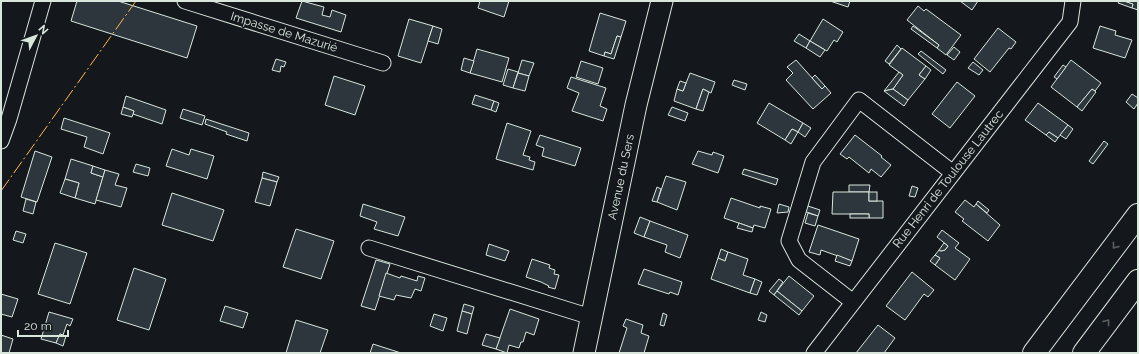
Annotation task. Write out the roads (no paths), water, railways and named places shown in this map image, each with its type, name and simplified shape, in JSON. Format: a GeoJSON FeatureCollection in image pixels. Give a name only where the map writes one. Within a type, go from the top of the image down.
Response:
{"type":"FeatureCollection","features":[{"type":"Feature","properties":{"kind":"highway"},"geometry":{"type":"LineString","coordinates":[[1034,353],[1138,215]]}},
{"type":"Feature","properties":{"kind":"highway"},"geometry":{"type":"LineString","coordinates":[[1084,353],[1138,281]]}},
{"type":"Feature","properties":{"kind":"street"},"geometry":{"type":"LineString","coordinates":[[1,141],[9,119],[43,1]]}},
{"type":"Feature","properties":{"kind":"street","name":"Impasse de Mazurié"},"geometry":{"type":"LineString","coordinates":[[185,1],[383,63]]}},
{"type":"Feature","properties":{"kind":"street","name":"Avenue du Sers"},"geometry":{"type":"LineString","coordinates":[[584,353],[636,105],[662,1]]}},
{"type":"Feature","properties":{"kind":"street","name":"Rue Henri de Toulouse Lautrec"},"geometry":{"type":"LineString","coordinates":[[814,353],[1070,22],[1073,1]]}},
{"type":"Feature","properties":{"kind":"street"},"geometry":{"type":"LineString","coordinates":[[853,302],[799,260],[789,241],[812,162],[859,100],[953,173]]}},
{"type":"Feature","properties":{"kind":"street"},"geometry":{"type":"LineString","coordinates":[[369,248],[591,317]]}}]}
